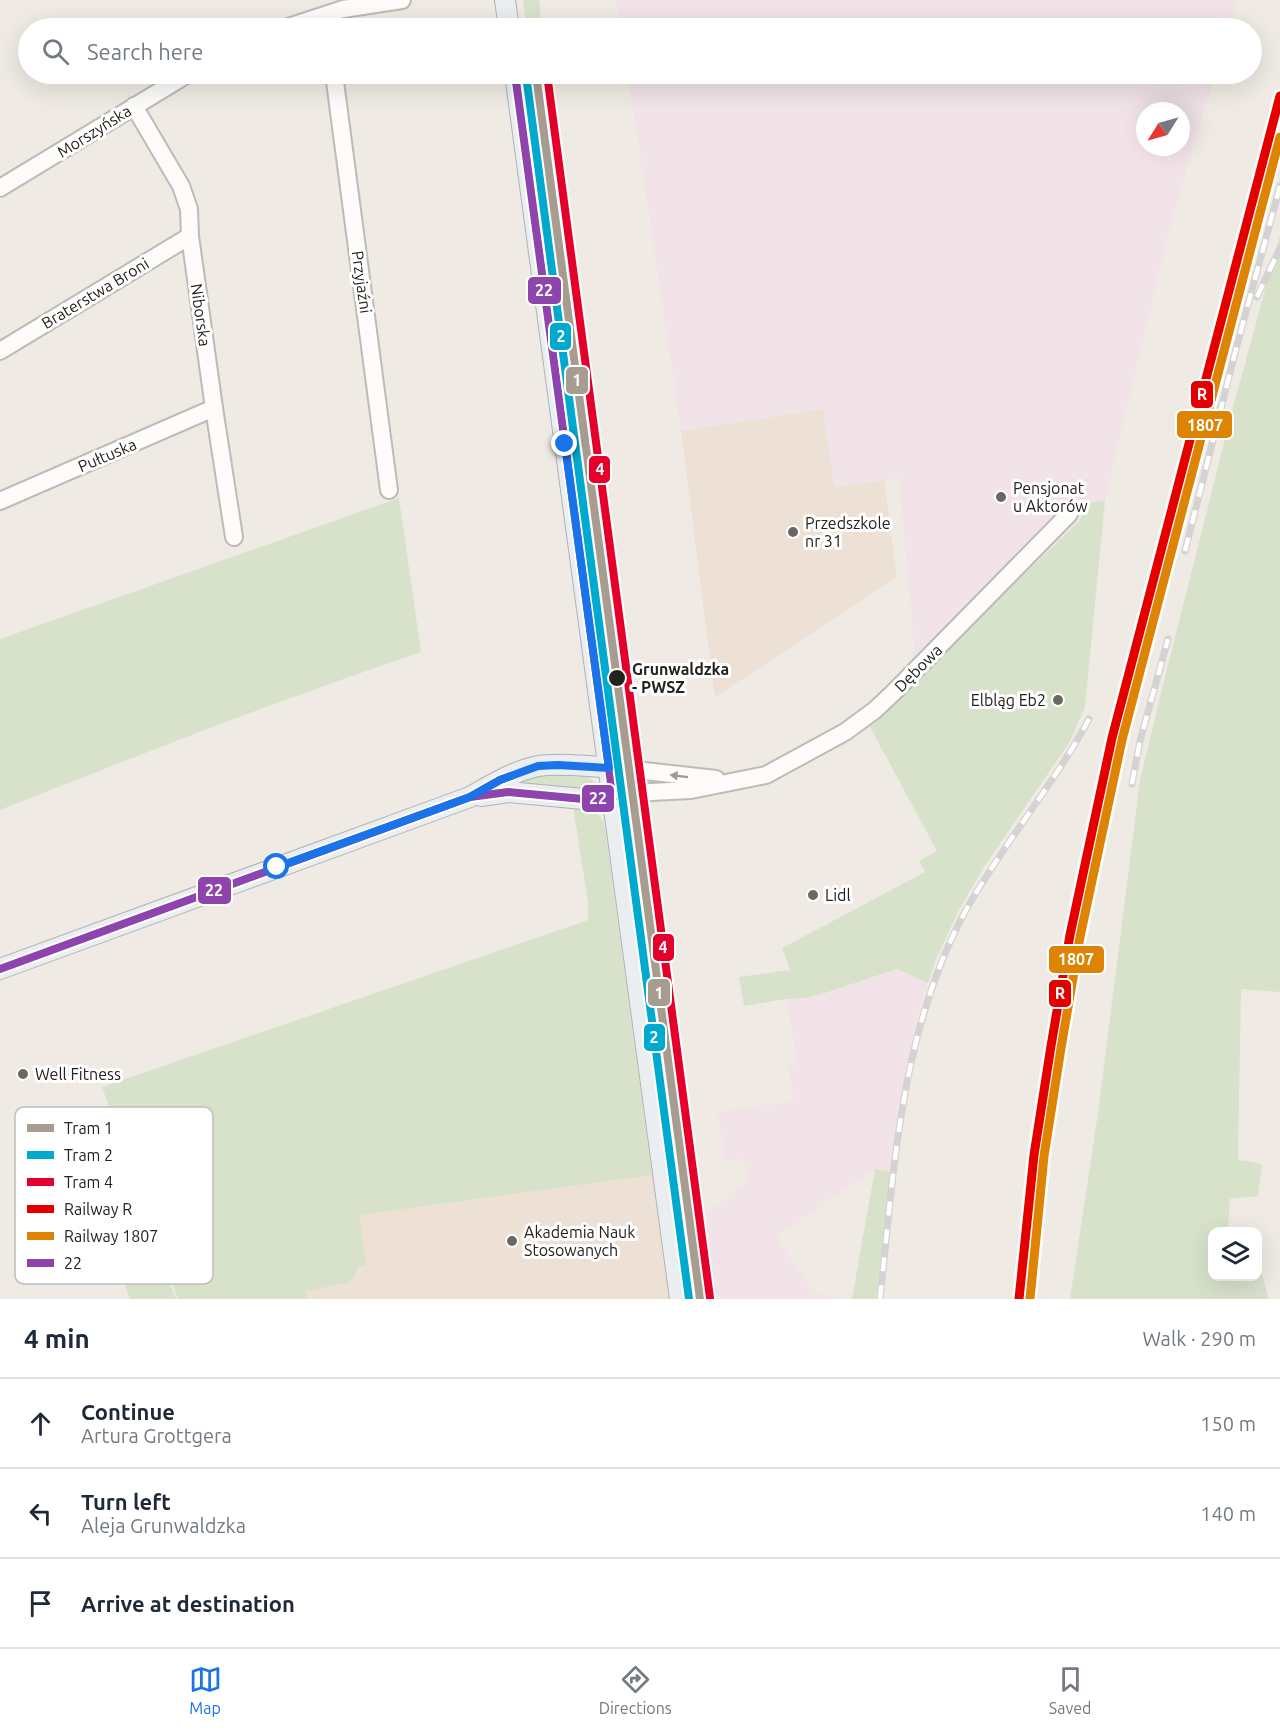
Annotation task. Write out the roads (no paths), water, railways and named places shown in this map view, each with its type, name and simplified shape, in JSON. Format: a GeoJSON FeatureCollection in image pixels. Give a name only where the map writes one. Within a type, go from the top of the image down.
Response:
{"type":"FeatureCollection","features":[{"type":"Feature","properties":{"kind":"main road"},"geometry":{"type":"LineString","coordinates":[[505,0],[508,18]]}},
{"type":"Feature","properties":{"kind":"main road"},"geometry":{"type":"LineString","coordinates":[[516,84],[680,1299]]}},
{"type":"Feature","properties":{"kind":"main road"},"geometry":{"type":"LineString","coordinates":[[0,969],[470,797],[500,780],[538,766],[609,768]]}},
{"type":"Feature","properties":{"kind":"main road"},"geometry":{"type":"LineString","coordinates":[[470,797],[508,792],[584,799],[613,798]]}},
{"type":"Feature","properties":{"kind":"street"},"geometry":{"type":"LineString","coordinates":[[332,18],[343,9],[402,0]]}},
{"type":"Feature","properties":{"kind":"street","name":"Morszyńska"},"geometry":{"type":"LineString","coordinates":[[0,188],[171,84]]}},
{"type":"Feature","properties":{"kind":"street","name":"Przyjaźni"},"geometry":{"type":"LineString","coordinates":[[335,84],[389,490]]}},
{"type":"Feature","properties":{"kind":"street","name":"Niborska"},"geometry":{"type":"LineString","coordinates":[[134,106],[182,186],[189,209],[190,236],[234,537]]}},
{"type":"Feature","properties":{"kind":"street","name":"Braterstwa Broni"},"geometry":{"type":"LineString","coordinates":[[0,351],[190,236]]}},
{"type":"Feature","properties":{"kind":"street","name":"Pułtuska"},"geometry":{"type":"LineString","coordinates":[[0,501],[214,408]]}},
{"type":"Feature","properties":{"kind":"street","name":"Dębowa"},"geometry":{"type":"LineString","coordinates":[[613,798],[651,792],[691,790],[766,775],[845,732],[875,710],[1069,514]]}},
{"type":"Feature","properties":{"kind":"street","name":"Dębowa"},"geometry":{"type":"LineString","coordinates":[[609,768],[738,782]]}},
{"type":"Feature","properties":{"kind":"railway"},"geometry":{"type":"LineString","coordinates":[[1185,551],[1280,186]]}},
{"type":"Feature","properties":{"kind":"railway"},"geometry":{"type":"LineString","coordinates":[[1257,297],[1280,248]]}},
{"type":"Feature","properties":{"kind":"railway"},"geometry":{"type":"LineString","coordinates":[[1199,446],[1215,406]]}},
{"type":"Feature","properties":{"kind":"railway"},"geometry":{"type":"LineString","coordinates":[[1132,784],[1140,741],[1168,639]]}},
{"type":"Feature","properties":{"kind":"railway"},"geometry":{"type":"LineString","coordinates":[[880,1299],[896,1149],[914,1051],[927,1002],[944,955],[966,910],[1060,768],[1089,719]]}},
{"type":"Feature","properties":{"kind":"tram line","name":"2"},"geometry":{"type":"LineString","coordinates":[[527,84],[689,1299]]}},
{"type":"Feature","properties":{"kind":"tram line","name":"1"},"geometry":{"type":"LineString","coordinates":[[537,84],[700,1299]]}},
{"type":"Feature","properties":{"kind":"tram line","name":"4"},"geometry":{"type":"LineString","coordinates":[[548,84],[710,1298]]}},
{"type":"Feature","properties":{"kind":"rail line","name":"R"},"geometry":{"type":"LineString","coordinates":[[1019,1299],[1034,1155],[1051,1046],[1070,935],[1112,738],[1280,96]]}},
{"type":"Feature","properties":{"kind":"rail line","name":"1807"},"geometry":{"type":"LineString","coordinates":[[1030,1299],[1044,1156],[1061,1048],[1080,937],[1122,740],[1280,137]]}},
{"type":"Feature","properties":{"kind":"place","name":"Pensjonat u Aktorów"},"geometry":{"type":"Point","coordinates":[1001,497]}},
{"type":"Feature","properties":{"kind":"place","name":"Przedszkole nr 31"},"geometry":{"type":"Point","coordinates":[793,532]}},
{"type":"Feature","properties":{"kind":"place","name":"Grunwaldzka - PWSZ"},"geometry":{"type":"Point","coordinates":[617,678]}},
{"type":"Feature","properties":{"kind":"place","name":"Elbląg Eb2"},"geometry":{"type":"Point","coordinates":[1058,700]}},
{"type":"Feature","properties":{"kind":"place","name":"Lidl"},"geometry":{"type":"Point","coordinates":[813,895]}},
{"type":"Feature","properties":{"kind":"place","name":"Well Fitness"},"geometry":{"type":"Point","coordinates":[23,1074]}},
{"type":"Feature","properties":{"kind":"place","name":"Akademia Nauk Stosowanych"},"geometry":{"type":"Point","coordinates":[512,1241]}}]}
